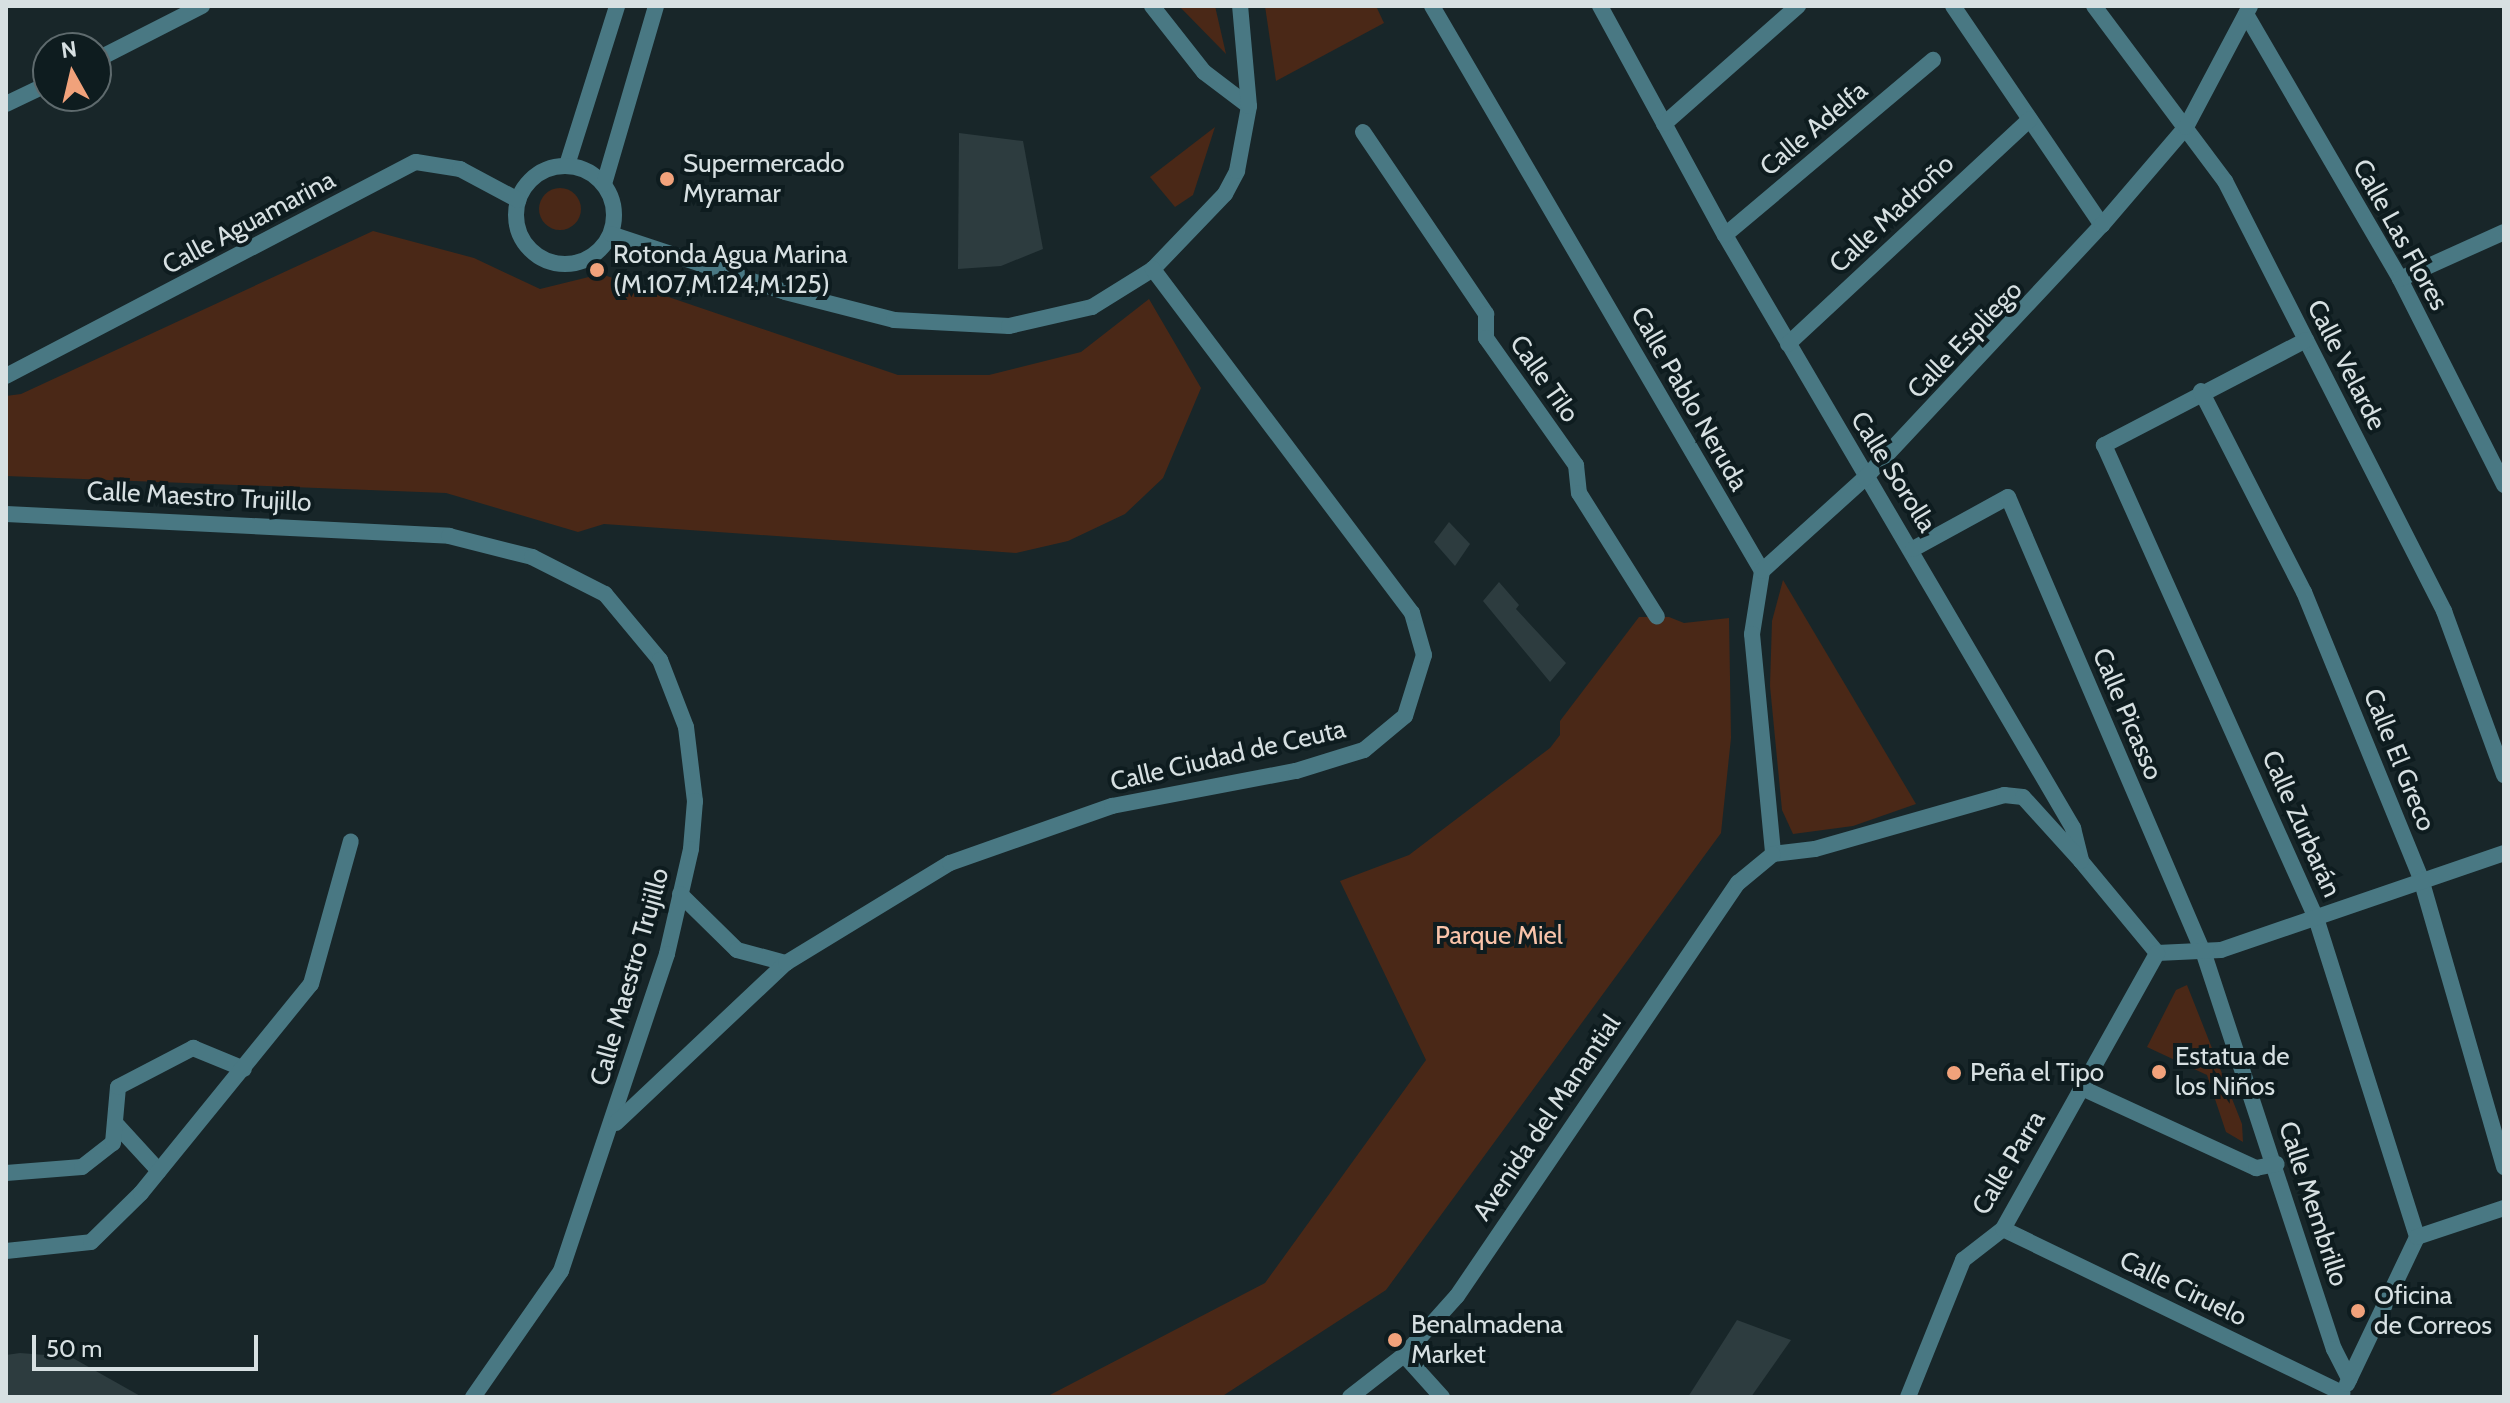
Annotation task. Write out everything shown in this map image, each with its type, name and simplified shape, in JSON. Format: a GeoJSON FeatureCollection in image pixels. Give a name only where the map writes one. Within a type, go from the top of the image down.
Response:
{"type":"FeatureCollection","features":[{"type":"Feature","properties":{"kind":"street"},"geometry":{"type":"LineString","coordinates":[[112,52],[202,6]]}},
{"type":"Feature","properties":{"kind":"street"},"geometry":{"type":"LineString","coordinates":[[567,165],[617,6]]}},
{"type":"Feature","properties":{"kind":"street"},"geometry":{"type":"LineString","coordinates":[[604,184],[656,6]]}},
{"type":"Feature","properties":{"kind":"street"},"geometry":{"type":"LineString","coordinates":[[1152,6],[1204,72],[1249,106]]}},
{"type":"Feature","properties":{"kind":"street"},"geometry":{"type":"LineString","coordinates":[[611,234],[785,292],[894,320],[1009,326],[1092,307],[1153,269],[1225,194],[1244,149],[1249,106],[1240,6]]}},
{"type":"Feature","properties":{"kind":"street","name":"Calle Pablo Neruda"},"geometry":{"type":"LineString","coordinates":[[1432,6],[1762,571]]}},
{"type":"Feature","properties":{"kind":"street","name":"Calle Sorolla"},"geometry":{"type":"LineString","coordinates":[[1600,6],[1725,235],[1865,478],[1913,549],[2073,828],[2081,861],[2157,953]]}},
{"type":"Feature","properties":{"kind":"street"},"geometry":{"type":"LineString","coordinates":[[1664,124],[1798,6]]}},
{"type":"Feature","properties":{"kind":"street"},"geometry":{"type":"LineString","coordinates":[[1953,6],[2102,225]]}},
{"type":"Feature","properties":{"kind":"street","name":"Calle Velarde"},"geometry":{"type":"LineString","coordinates":[[2094,6],[2225,181],[2444,611],[2504,775]]}},
{"type":"Feature","properties":{"kind":"street","name":"Calle Espliego"},"geometry":{"type":"LineString","coordinates":[[1762,571],[1865,478],[2102,225],[2186,127],[2248,10]]}},
{"type":"Feature","properties":{"kind":"street","name":"Calle Las Flores"},"geometry":{"type":"LineString","coordinates":[[2248,10],[2400,279],[2504,485]]}},
{"type":"Feature","properties":{"kind":"street","name":"Calle Adelfa"},"geometry":{"type":"LineString","coordinates":[[1725,235],[1933,60]]}},
{"type":"Feature","properties":{"kind":"street"},"geometry":{"type":"LineString","coordinates":[[6,104],[32,92]]}},
{"type":"Feature","properties":{"kind":"street","name":"Calle Madroño"},"geometry":{"type":"LineString","coordinates":[[1788,344],[2030,119]]}},
{"type":"Feature","properties":{"kind":"street","name":"Calle Tilo"},"geometry":{"type":"LineString","coordinates":[[1363,132],[1486,314],[1486,338],[1576,465],[1579,493],[1657,617]]}},
{"type":"Feature","properties":{"kind":"street","name":"Calle Aguamarina"},"geometry":{"type":"LineString","coordinates":[[6,376],[416,162],[460,169],[518,200]]}},
{"type":"Feature","properties":{"kind":"street"},"geometry":{"type":"LineString","coordinates":[[567,165],[604,184],[613,200],[611,234],[588,259],[564,264],[548,261],[520,235],[518,200],[542,171],[567,165]]}},
{"type":"Feature","properties":{"kind":"street"},"geometry":{"type":"LineString","coordinates":[[2400,279],[2504,232]]}},
{"type":"Feature","properties":{"kind":"street","name":"Calle Ciudad de Ceuta"},"geometry":{"type":"LineString","coordinates":[[612,1127],[786,963],[950,863],[1112,806],[1296,771],[1364,750],[1405,716],[1424,655],[1412,613],[1153,269]]}},
{"type":"Feature","properties":{"kind":"street"},"geometry":{"type":"LineString","coordinates":[[2201,391],[2306,340]]}},
{"type":"Feature","properties":{"kind":"street","name":"Calle Zurbarán"},"geometry":{"type":"LineString","coordinates":[[2201,391],[2104,445],[2316,918],[2417,1237]]}},
{"type":"Feature","properties":{"kind":"street","name":"Calle El Greco"},"geometry":{"type":"LineString","coordinates":[[2201,391],[2304,592],[2421,879],[2504,1167]]}},
{"type":"Feature","properties":{"kind":"street","name":"Calle Picasso"},"geometry":{"type":"LineString","coordinates":[[1913,549],[2008,497],[2203,951]]}},
{"type":"Feature","properties":{"kind":"street","name":"Calle Maestro Trujillo"},"geometry":{"type":"LineString","coordinates":[[6,514],[449,536],[532,557],[605,594],[660,660],[686,727],[695,801],[680,894],[645,1030],[561,1271],[473,1397]]}},
{"type":"Feature","properties":{"kind":"street"},"geometry":{"type":"LineString","coordinates":[[1762,571],[1752,634],[1773,854],[1829,845],[2004,795],[2023,797],[2081,861]]}},
{"type":"Feature","properties":{"kind":"street"},"geometry":{"type":"LineString","coordinates":[[6,1251],[91,1242],[159,1171],[311,984],[351,841]]}},
{"type":"Feature","properties":{"kind":"street"},"geometry":{"type":"LineString","coordinates":[[2157,953],[2221,950],[2504,853]]}},
{"type":"Feature","properties":{"kind":"street","name":"Avenida del Manantial"},"geometry":{"type":"LineString","coordinates":[[1350,1397],[1404,1355],[1457,1296],[1738,883],[1773,854]]}},
{"type":"Feature","properties":{"kind":"street"},"geometry":{"type":"LineString","coordinates":[[680,894],[737,950],[786,963]]}},
{"type":"Feature","properties":{"kind":"street","name":"Calle Membrillo"},"geometry":{"type":"LineString","coordinates":[[2203,951],[2277,1164],[2344,1389]]}},
{"type":"Feature","properties":{"kind":"street","name":"Calle Parra"},"geometry":{"type":"LineString","coordinates":[[1909,1397],[1963,1260],[2003,1229],[2157,953]]}},
{"type":"Feature","properties":{"kind":"street"},"geometry":{"type":"LineString","coordinates":[[6,1173],[82,1167],[113,1143],[118,1087],[193,1048],[244,1069]]}},
{"type":"Feature","properties":{"kind":"street"},"geometry":{"type":"LineString","coordinates":[[2082,1088],[2256,1168],[2277,1164]]}},
{"type":"Feature","properties":{"kind":"street"},"geometry":{"type":"LineString","coordinates":[[115,1123],[159,1171]]}},
{"type":"Feature","properties":{"kind":"street"},"geometry":{"type":"LineString","coordinates":[[2344,1389],[2417,1237],[2504,1208]]}},
{"type":"Feature","properties":{"kind":"street","name":"Calle Ciruelo"},"geometry":{"type":"LineString","coordinates":[[2003,1229],[2344,1389]]}},
{"type":"Feature","properties":{"kind":"street"},"geometry":{"type":"LineString","coordinates":[[1404,1355],[1442,1397]]}},
{"type":"Feature","properties":{"kind":"green space"},"geometry":{"type":"Polygon","coordinates":[[[1179,6],[1215,6],[1226,54],[1179,6]]]}},
{"type":"Feature","properties":{"kind":"green space"},"geometry":{"type":"Polygon","coordinates":[[[1265,6],[1376,6],[1384,23],[1276,81],[1265,6]]]}},
{"type":"Feature","properties":{"kind":"green space"},"geometry":{"type":"Polygon","coordinates":[[[1215,127],[1193,195],[1175,207],[1150,177],[1215,127]]]}},
{"type":"Feature","properties":{"kind":"green space"},"geometry":{"type":"Polygon","coordinates":[[[560,188],[575,194],[581,209],[575,224],[560,230],[545,224],[539,209],[545,194],[560,188]]]}},
{"type":"Feature","properties":{"kind":"green space"},"geometry":{"type":"Polygon","coordinates":[[[373,231],[474,258],[540,289],[601,274],[898,375],[989,375],[1081,352],[1149,299],[1201,388],[1163,478],[1125,514],[1068,541],[1016,553],[604,524],[578,532],[446,493],[6,476],[6,396],[21,394],[373,231]]]}},
{"type":"Feature","properties":{"kind":"green space"},"geometry":{"type":"Polygon","coordinates":[[[1783,580],[1916,804],[1853,826],[1793,834],[1782,810],[1770,686],[1772,621],[1783,580]]]}},
{"type":"Feature","properties":{"kind":"green space","name":"Parque Miel"},"geometry":{"type":"Polygon","coordinates":[[[1639,617],[1669,617],[1684,623],[1729,618],[1731,738],[1721,833],[1386,1290],[1221,1397],[1046,1397],[1265,1283],[1426,1060],[1340,881],[1409,855],[1550,748],[1560,735],[1560,721],[1639,617]]]}},
{"type":"Feature","properties":{"kind":"green space"},"geometry":{"type":"Polygon","coordinates":[[[2187,985],[2242,1124],[2243,1142],[2226,1132],[2207,1075],[2147,1047],[2176,990],[2187,985]]]}},
{"type":"Feature","properties":{"kind":"building"},"geometry":{"type":"Polygon","coordinates":[[[959,133],[1023,141],[1043,249],[1001,266],[958,269],[959,133]]]}},
{"type":"Feature","properties":{"kind":"building"},"geometry":{"type":"Polygon","coordinates":[[[1449,522],[1470,544],[1455,566],[1434,542],[1449,522]]]}},
{"type":"Feature","properties":{"kind":"building"},"geometry":{"type":"Polygon","coordinates":[[[1499,582],[1519,605],[1516,609],[1566,663],[1550,682],[1483,601],[1499,582]]]}},
{"type":"Feature","properties":{"kind":"building"},"geometry":{"type":"Polygon","coordinates":[[[1737,1320],[1791,1340],[1751,1397],[1688,1397],[1737,1320]]]}},
{"type":"Feature","properties":{"kind":"building"},"geometry":{"type":"Polygon","coordinates":[[[20,1353],[71,1357],[142,1397],[6,1397],[6,1355],[20,1353]]]}},
{"type":"Feature","properties":{"kind":"place","name":"Supermercado Myramar"},"geometry":{"type":"Point","coordinates":[667,179]}},
{"type":"Feature","properties":{"kind":"place","name":"Rotonda Agua Marina (M.107,M.124,M.125)"},"geometry":{"type":"Point","coordinates":[597,270]}},
{"type":"Feature","properties":{"kind":"place","name":"Estatua de los Niños"},"geometry":{"type":"Point","coordinates":[2159,1072]}},
{"type":"Feature","properties":{"kind":"place","name":"Peña el Tipo"},"geometry":{"type":"Point","coordinates":[1954,1073]}},
{"type":"Feature","properties":{"kind":"place","name":"Oficina de Correos"},"geometry":{"type":"Point","coordinates":[2358,1311]}},
{"type":"Feature","properties":{"kind":"place","name":"Benalmadena Market"},"geometry":{"type":"Point","coordinates":[1395,1340]}}]}
